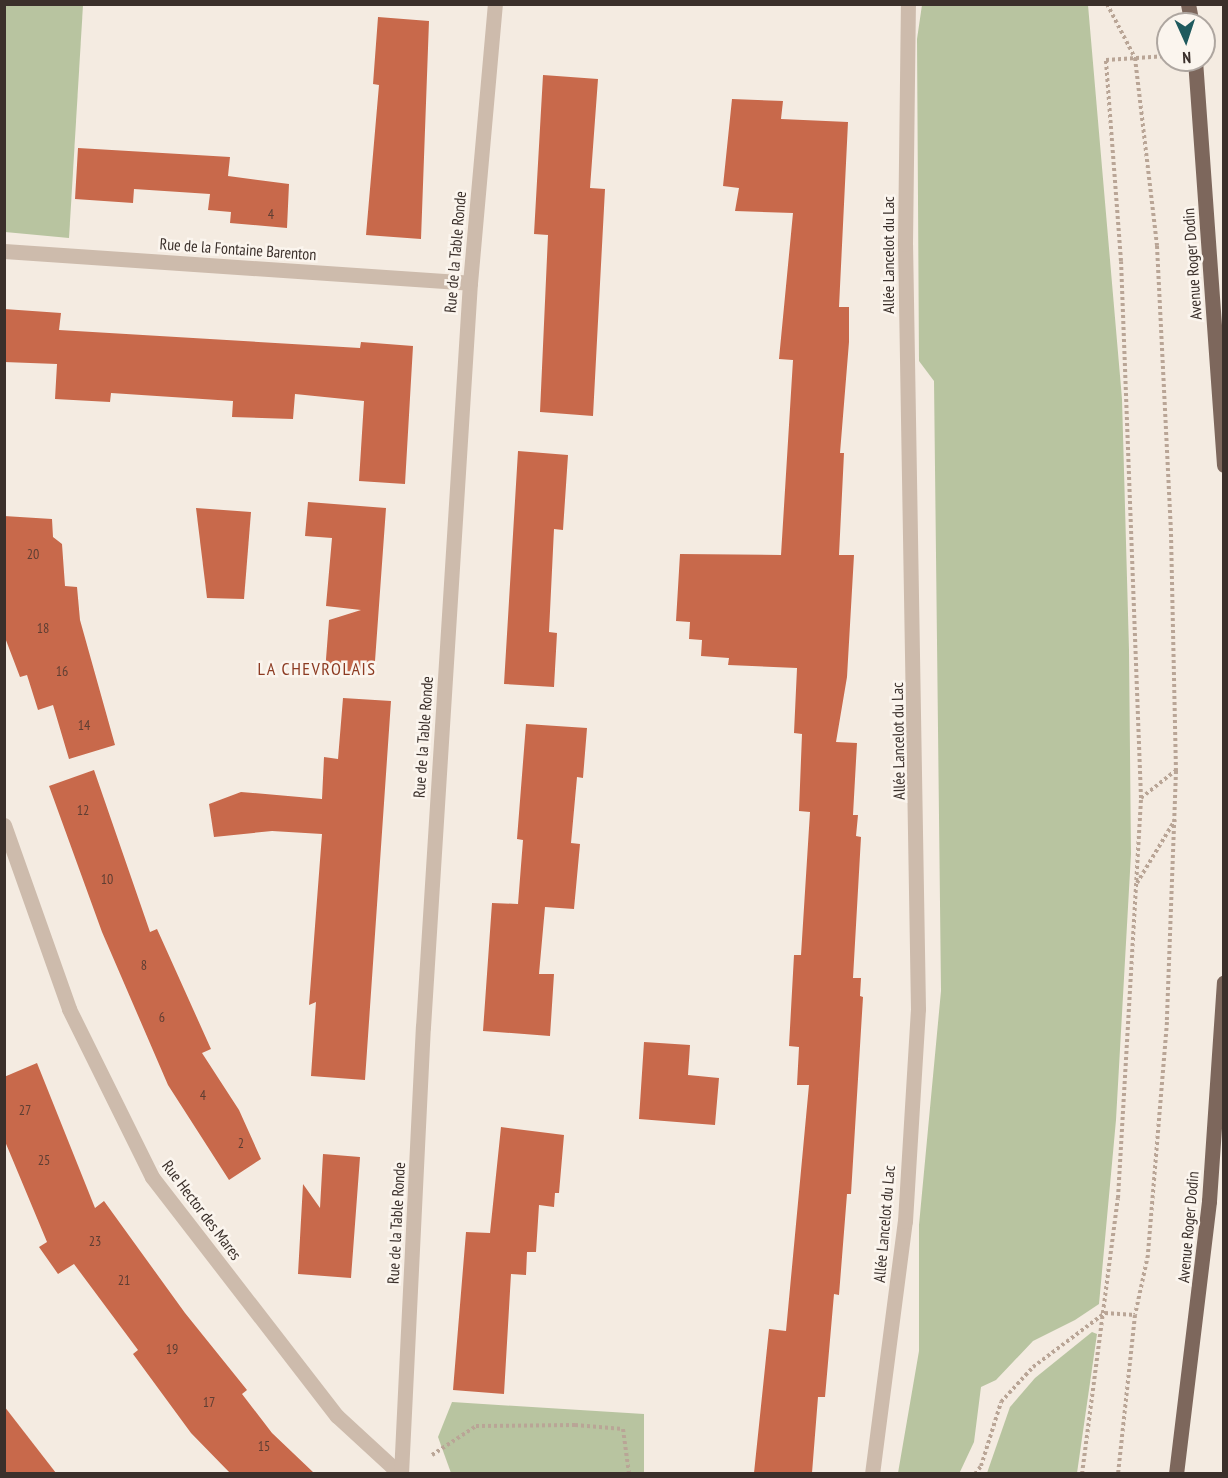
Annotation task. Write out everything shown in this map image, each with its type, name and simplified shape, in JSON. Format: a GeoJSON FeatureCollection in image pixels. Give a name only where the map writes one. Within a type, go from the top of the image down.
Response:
{"type":"FeatureCollection","features":[{"type":"Feature","properties":{"kind":"main road","name":"Avenue Roger Dodin"},"geometry":{"type":"LineString","coordinates":[[1196,72],[1224,465]]}},
{"type":"Feature","properties":{"kind":"main road","name":"Avenue Roger Dodin"},"geometry":{"type":"LineString","coordinates":[[1176,1473],[1208,1213],[1224,983]]}},
{"type":"Feature","properties":{"kind":"street","name":"Rue de la Table Ronde"},"geometry":{"type":"LineString","coordinates":[[401,1473],[424,1016],[470,283],[495,4]]}},
{"type":"Feature","properties":{"kind":"street","name":"Allée Lancelot du Lac"},"geometry":{"type":"LineString","coordinates":[[872,1473],[905,1221],[918,1009],[905,244],[908,4]]}},
{"type":"Feature","properties":{"kind":"street","name":"Rue de la Fontaine Barenton"},"geometry":{"type":"LineString","coordinates":[[4,251],[470,283]]}},
{"type":"Feature","properties":{"kind":"street","name":"Rue Hector des Mares"},"geometry":{"type":"LineString","coordinates":[[4,825],[69,1009],[152,1177],[337,1416],[401,1473]]}},
{"type":"Feature","properties":{"kind":"path"},"geometry":{"type":"LineString","coordinates":[[1107,4],[1135,58],[1157,246],[1171,534],[1176,771],[1173,923],[1148,1255],[1135,1315],[1118,1473]]}},
{"type":"Feature","properties":{"kind":"path"},"geometry":{"type":"LineString","coordinates":[[1083,1473],[1105,1313],[1119,1187],[1141,798],[1121,261],[1106,60],[1156,57]]}},
{"type":"Feature","properties":{"kind":"path"},"geometry":{"type":"LineString","coordinates":[[1141,798],[1176,771]]}},
{"type":"Feature","properties":{"kind":"path"},"geometry":{"type":"LineString","coordinates":[[1136,885],[1176,819]]}},
{"type":"Feature","properties":{"kind":"path"},"geometry":{"type":"LineString","coordinates":[[975,1473],[981,1466],[1001,1402],[1033,1367],[1105,1313],[1135,1315]]}},
{"type":"Feature","properties":{"kind":"path"},"geometry":{"type":"LineString","coordinates":[[421,1462],[476,1426],[575,1425],[623,1429],[629,1473]]}},
{"type":"Feature","properties":{"kind":"green space"},"geometry":{"type":"Polygon","coordinates":[[[4,5],[83,5],[69,238],[5,232],[4,5]]]}},
{"type":"Feature","properties":{"kind":"green space"},"geometry":{"type":"Polygon","coordinates":[[[922,5],[1088,5],[1122,399],[1129,650],[1131,854],[1116,1120],[1099,1304],[1075,1320],[1033,1341],[996,1380],[981,1387],[974,1442],[959,1474],[898,1473],[919,1351],[919,1225],[941,991],[934,381],[919,361],[917,39],[922,5]]]}},
{"type":"Feature","properties":{"kind":"green space"},"geometry":{"type":"Polygon","coordinates":[[[1092,1332],[1097,1334],[1077,1473],[987,1473],[1010,1407],[1035,1378],[1092,1332]]]}},
{"type":"Feature","properties":{"kind":"green space"},"geometry":{"type":"Polygon","coordinates":[[[452,1402],[644,1414],[644,1473],[451,1473],[438,1437],[452,1402]]]}},
{"type":"Feature","properties":{"kind":"building"},"geometry":{"type":"Polygon","coordinates":[[[378,17],[429,21],[421,239],[366,235],[379,85],[373,84],[378,17]]]}},
{"type":"Feature","properties":{"kind":"building"},"geometry":{"type":"Polygon","coordinates":[[[543,75],[598,79],[590,188],[605,189],[593,416],[540,412],[548,235],[534,234],[543,75]]]}},
{"type":"Feature","properties":{"kind":"building"},"geometry":{"type":"Polygon","coordinates":[[[732,99],[783,101],[781,119],[848,122],[839,307],[849,307],[849,342],[840,453],[844,453],[839,555],[854,555],[847,677],[836,742],[857,743],[853,815],[858,815],[856,836],[861,837],[853,978],[861,978],[860,996],[863,997],[851,1194],[847,1194],[839,1295],[834,1294],[825,1397],[818,1397],[812,1473],[754,1473],[769,1329],[786,1331],[809,1085],[797,1085],[799,1047],[789,1046],[794,955],[801,955],[810,812],[799,811],[802,734],[794,733],[797,668],[728,665],[729,658],[701,656],[702,640],[689,639],[690,622],[676,621],[680,554],[781,555],[793,360],[779,359],[793,213],[735,211],[739,188],[723,186],[732,99]]]}},
{"type":"Feature","properties":{"kind":"building"},"geometry":{"type":"Polygon","coordinates":[[[78,148],[230,157],[228,176],[289,184],[287,228],[230,223],[231,212],[208,210],[210,194],[134,189],[133,203],[75,199],[78,148]]]}},
{"type":"Feature","properties":{"kind":"building"},"geometry":{"type":"Polygon","coordinates":[[[4,309],[61,313],[59,330],[360,348],[361,342],[413,346],[405,484],[359,481],[364,401],[295,394],[293,419],[232,417],[233,401],[111,393],[110,402],[55,399],[57,364],[4,362],[4,309]]]}},
{"type":"Feature","properties":{"kind":"building"},"geometry":{"type":"Polygon","coordinates":[[[518,451],[568,455],[563,530],[554,529],[549,632],[557,633],[554,687],[504,684],[518,451]]]}},
{"type":"Feature","properties":{"kind":"building"},"geometry":{"type":"Polygon","coordinates":[[[308,502],[386,508],[374,675],[325,672],[329,620],[361,610],[326,606],[332,538],[305,536],[308,502]]]}},
{"type":"Feature","properties":{"kind":"building"},"geometry":{"type":"Polygon","coordinates":[[[196,508],[251,512],[244,599],[207,598],[196,508]]]}},
{"type":"Feature","properties":{"kind":"building"},"geometry":{"type":"Polygon","coordinates":[[[4,516],[52,519],[53,537],[62,544],[65,586],[77,587],[80,620],[115,745],[69,759],[53,705],[38,710],[27,675],[20,677],[4,635],[4,516]]]}},
{"type":"Feature","properties":{"kind":"building"},"geometry":{"type":"Polygon","coordinates":[[[343,698],[391,701],[365,1080],[311,1076],[316,1002],[309,1005],[322,834],[272,831],[214,837],[209,804],[241,792],[322,799],[324,757],[338,759],[343,698]]]}},
{"type":"Feature","properties":{"kind":"building"},"geometry":{"type":"Polygon","coordinates":[[[526,724],[587,728],[583,778],[577,777],[571,843],[580,844],[574,909],[545,907],[539,974],[554,974],[550,1036],[483,1031],[492,903],[518,904],[523,840],[517,839],[526,724]]]}},
{"type":"Feature","properties":{"kind":"building"},"geometry":{"type":"Polygon","coordinates":[[[94,770],[150,932],[157,929],[211,1049],[202,1053],[239,1110],[261,1159],[229,1180],[168,1085],[102,932],[49,786],[94,770]]]}},
{"type":"Feature","properties":{"kind":"building"},"geometry":{"type":"Polygon","coordinates":[[[644,1042],[690,1045],[688,1075],[719,1078],[715,1125],[639,1119],[644,1042]]]}},
{"type":"Feature","properties":{"kind":"building"},"geometry":{"type":"Polygon","coordinates":[[[37,1063],[95,1208],[104,1201],[185,1313],[247,1390],[242,1394],[272,1433],[314,1473],[230,1473],[191,1433],[133,1354],[138,1350],[74,1264],[58,1274],[39,1247],[47,1242],[4,1139],[4,1077],[37,1063]]]}},
{"type":"Feature","properties":{"kind":"building"},"geometry":{"type":"Polygon","coordinates":[[[501,1127],[564,1135],[559,1193],[555,1193],[554,1207],[539,1205],[536,1252],[527,1252],[526,1275],[511,1274],[504,1394],[453,1390],[466,1232],[490,1233],[501,1127]]]}},
{"type":"Feature","properties":{"kind":"building"},"geometry":{"type":"Polygon","coordinates":[[[323,1154],[360,1157],[351,1278],[298,1274],[303,1184],[320,1208],[323,1154]]]}},
{"type":"Feature","properties":{"kind":"building"},"geometry":{"type":"Polygon","coordinates":[[[4,1406],[56,1473],[4,1473],[4,1406]]]}},
{"type":"Feature","properties":{"kind":"district","name":"LA CHEVROLAIS"},"geometry":{"type":"Point","coordinates":[317,669]}}]}
